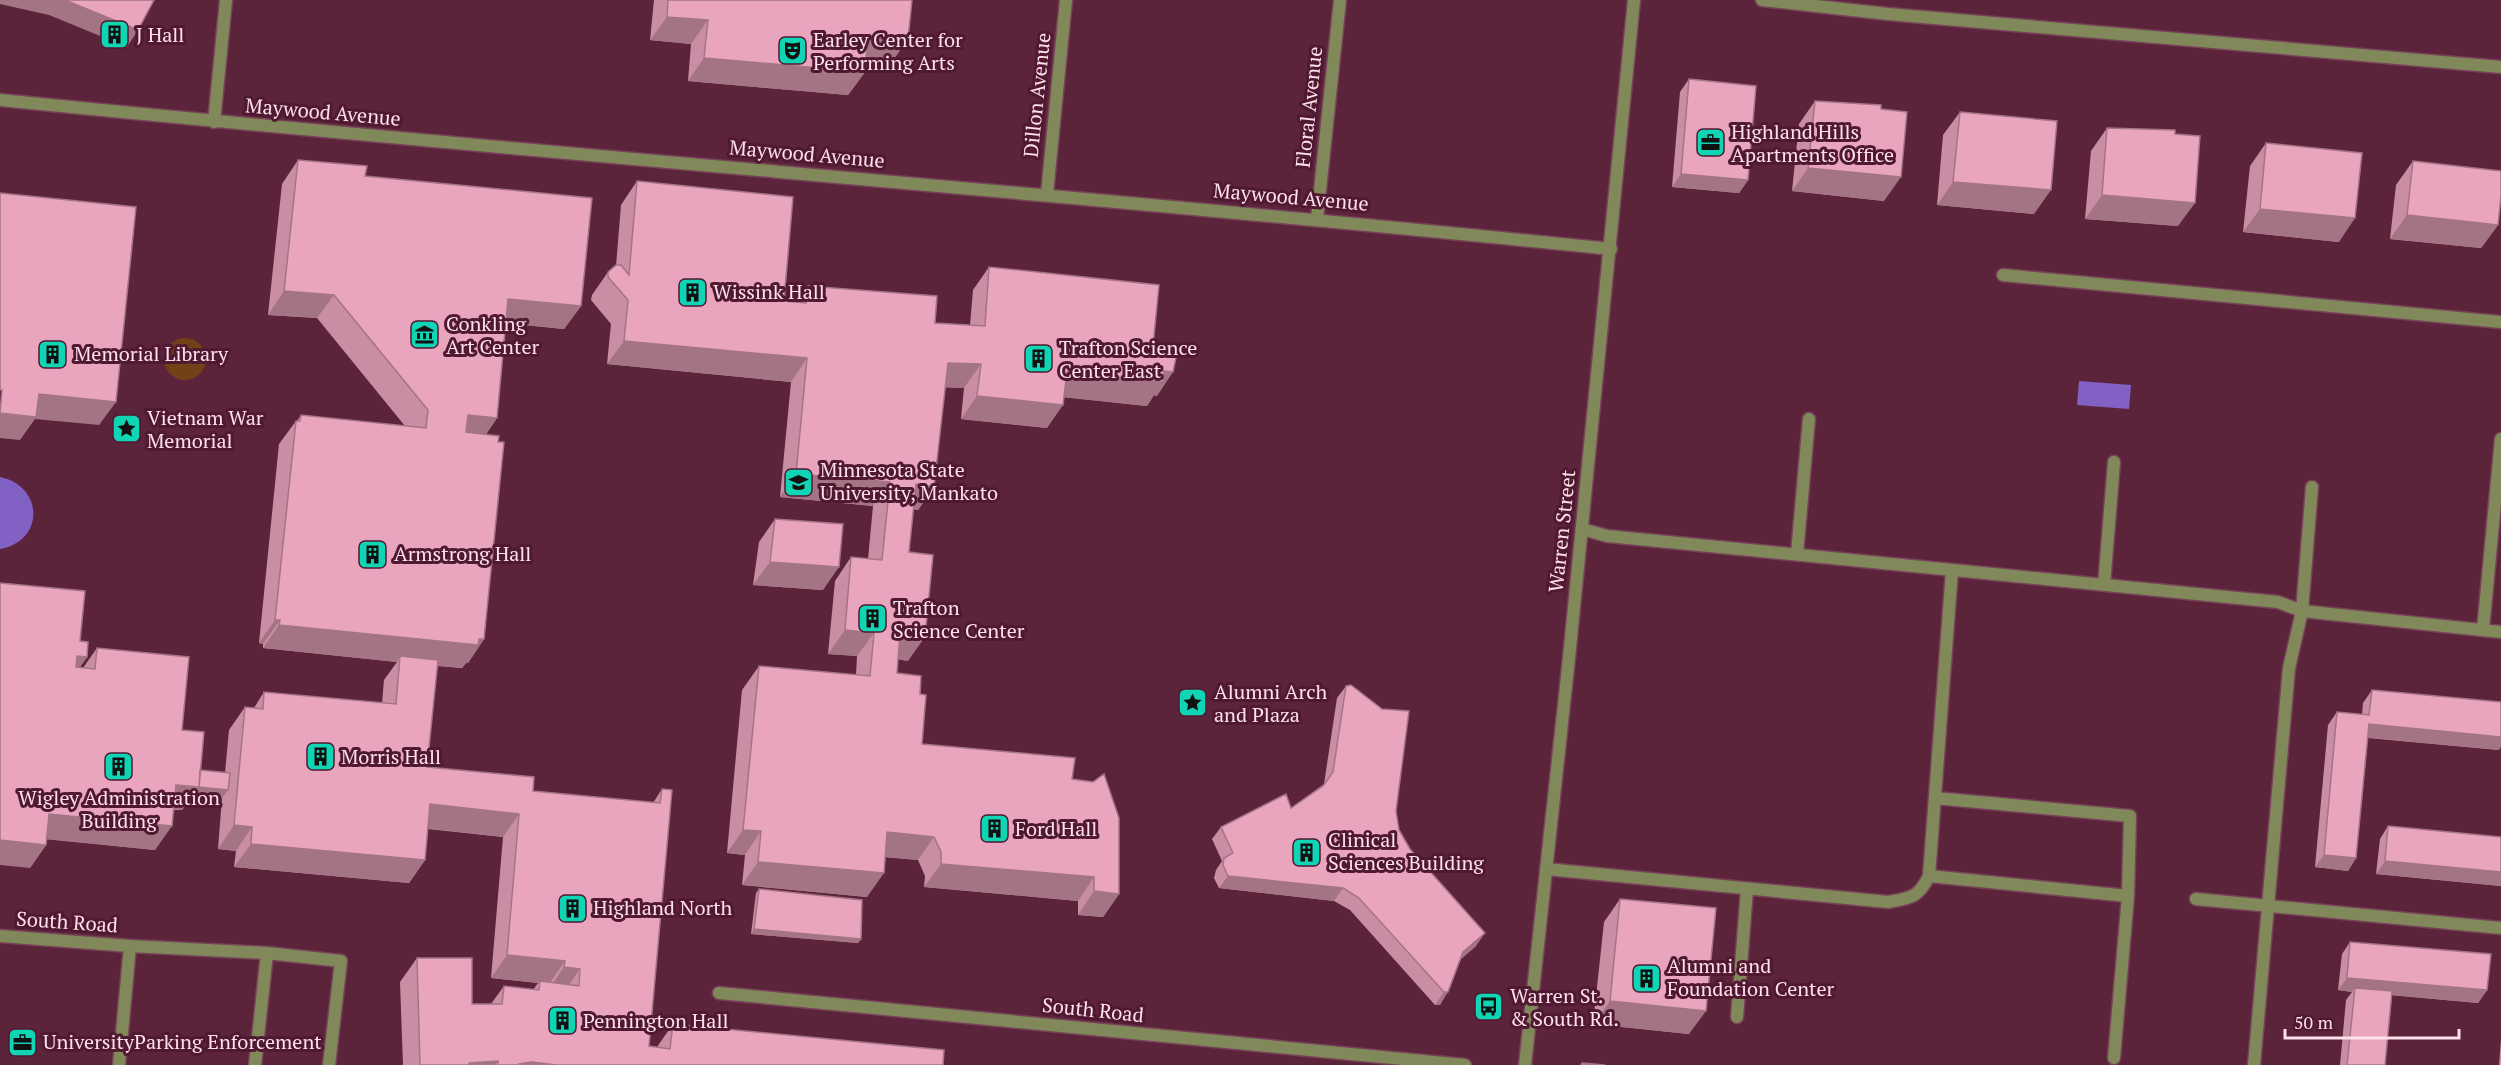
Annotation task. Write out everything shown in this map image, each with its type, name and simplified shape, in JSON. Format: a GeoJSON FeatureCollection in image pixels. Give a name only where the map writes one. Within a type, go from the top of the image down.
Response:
{"type":"FeatureCollection","features":[{"type":"Feature","properties":{"kind":"street"},"geometry":{"type":"LineString","coordinates":[[214,122],[226,0]]}},
{"type":"Feature","properties":{"kind":"street","name":"Dillon Avenue"},"geometry":{"type":"LineString","coordinates":[[1047,194],[1066,0]]}},
{"type":"Feature","properties":{"kind":"street","name":"Floral Avenue"},"geometry":{"type":"LineString","coordinates":[[1317,219],[1340,0]]}},
{"type":"Feature","properties":{"kind":"street","name":"Warren Street"},"geometry":{"type":"LineString","coordinates":[[1525,1065],[1611,249],[1634,0]]}},
{"type":"Feature","properties":{"kind":"street"},"geometry":{"type":"LineString","coordinates":[[1762,0],[1877,13],[2501,67]]}},
{"type":"Feature","properties":{"kind":"street","name":"Maywood Avenue"},"geometry":{"type":"LineString","coordinates":[[0,100],[214,122],[1047,194],[1611,249]]}},
{"type":"Feature","properties":{"kind":"street"},"geometry":{"type":"LineString","coordinates":[[2003,275],[2501,322]]}},
{"type":"Feature","properties":{"kind":"street"},"geometry":{"type":"LineString","coordinates":[[1797,554],[1809,419]]}},
{"type":"Feature","properties":{"kind":"street"},"geometry":{"type":"LineString","coordinates":[[2483,630],[2501,439]]}},
{"type":"Feature","properties":{"kind":"street"},"geometry":{"type":"LineString","coordinates":[[2104,585],[2114,462]]}},
{"type":"Feature","properties":{"kind":"street"},"geometry":{"type":"LineString","coordinates":[[2254,1065],[2289,668],[2302,611],[2312,487]]}},
{"type":"Feature","properties":{"kind":"street"},"geometry":{"type":"LineString","coordinates":[[1582,529],[1607,536],[2278,602],[2302,611],[2501,632]]}},
{"type":"Feature","properties":{"kind":"street"},"geometry":{"type":"LineString","coordinates":[[1546,869],[1888,902],[1907,899],[1922,891],[1929,876],[1952,570]]}},
{"type":"Feature","properties":{"kind":"street"},"geometry":{"type":"LineString","coordinates":[[1935,798],[2130,816],[2128,896],[2114,1058]]}},
{"type":"Feature","properties":{"kind":"street"},"geometry":{"type":"LineString","coordinates":[[1929,876],[2128,896]]}},
{"type":"Feature","properties":{"kind":"street"},"geometry":{"type":"LineString","coordinates":[[1737,1017],[1747,889]]}},
{"type":"Feature","properties":{"kind":"street"},"geometry":{"type":"LineString","coordinates":[[2196,899],[2501,928]]}},
{"type":"Feature","properties":{"kind":"street","name":"South Road"},"geometry":{"type":"LineString","coordinates":[[0,936],[267,953],[341,961],[329,1065]]}},
{"type":"Feature","properties":{"kind":"street"},"geometry":{"type":"LineString","coordinates":[[119,1065],[130,946]]}},
{"type":"Feature","properties":{"kind":"street"},"geometry":{"type":"LineString","coordinates":[[255,1065],[267,953]]}},
{"type":"Feature","properties":{"kind":"street","name":"South Road"},"geometry":{"type":"LineString","coordinates":[[718,993],[1464,1065]]}},
{"type":"Feature","properties":{"kind":"shaded area"},"geometry":{"type":"Polygon","coordinates":[[[185,338],[193,339],[200,344],[205,351],[205,367],[200,374],[193,379],[185,380],[177,379],[170,374],[165,367],[164,359],[165,351],[170,344],[177,339],[185,338]]]}},
{"type":"Feature","properties":{"kind":"shaded area"},"geometry":{"type":"Polygon","coordinates":[[[2079,381],[2131,385],[2129,409],[2077,405],[2079,381]]]}},
{"type":"Feature","properties":{"kind":"shaded area"},"geometry":{"type":"Polygon","coordinates":[[[0,477],[14,482],[25,491],[31,502],[33,513],[31,525],[25,536],[15,544],[0,549],[0,477]]]}},
{"type":"Feature","properties":{"kind":"building"},"geometry":{"type":"Polygon","coordinates":[[[65,0],[154,0],[138,30],[65,0]]]}},
{"type":"Feature","properties":{"kind":"building","name":"Earley Center for Performing Arts"},"geometry":{"type":"Polygon","coordinates":[[[668,0],[912,0],[908,39],[868,35],[865,72],[704,58],[708,20],[667,17],[668,0]]]}},
{"type":"Feature","properties":{"kind":"building","name":"Highland Hills Apartments Office"},"geometry":{"type":"Polygon","coordinates":[[[1689,79],[1756,86],[1748,180],[1681,174],[1689,79]]]}},
{"type":"Feature","properties":{"kind":"building"},"geometry":{"type":"Polygon","coordinates":[[[1815,101],[1881,105],[1881,109],[1907,112],[1901,177],[1808,168],[1815,101]]]}},
{"type":"Feature","properties":{"kind":"building"},"geometry":{"type":"Polygon","coordinates":[[[1960,112],[2057,121],[2051,190],[1953,182],[1960,112]]]}},
{"type":"Feature","properties":{"kind":"building"},"geometry":{"type":"Polygon","coordinates":[[[2107,128],[2175,130],[2175,134],[2200,136],[2195,203],[2102,195],[2107,128]]]}},
{"type":"Feature","properties":{"kind":"building"},"geometry":{"type":"Polygon","coordinates":[[[2266,143],[2362,153],[2355,218],[2260,209],[2266,143]]]}},
{"type":"Feature","properties":{"kind":"building"},"geometry":{"type":"Polygon","coordinates":[[[298,160],[367,166],[365,176],[592,198],[581,306],[508,299],[497,418],[468,415],[466,432],[499,436],[498,442],[504,442],[484,639],[479,639],[478,645],[279,625],[280,620],[275,620],[296,421],[300,421],[301,415],[426,428],[428,410],[334,295],[284,291],[298,160]]]}},
{"type":"Feature","properties":{"kind":"building"},"geometry":{"type":"Polygon","coordinates":[[[2413,161],[2501,171],[2498,225],[2407,215],[2413,161]]]}},
{"type":"Feature","properties":{"kind":"building"},"geometry":{"type":"Polygon","coordinates":[[[637,181],[793,197],[784,301],[806,303],[808,286],[937,296],[935,323],[985,326],[989,267],[1159,285],[1153,346],[1178,348],[1173,372],[1164,371],[1163,382],[1067,372],[1063,405],[977,396],[981,364],[948,363],[934,487],[916,484],[909,552],[933,555],[925,637],[900,633],[897,673],[921,676],[920,694],[926,695],[922,744],[1075,758],[1072,779],[1093,782],[1104,774],[1119,818],[1119,894],[1094,891],[1094,877],[941,864],[941,852],[934,837],[887,832],[884,873],[758,862],[761,831],[743,830],[759,666],[870,676],[874,633],[845,630],[851,557],[882,560],[890,482],[796,474],[807,358],[624,341],[628,300],[608,277],[608,272],[616,265],[621,265],[629,275],[637,181]]]}},
{"type":"Feature","properties":{"kind":"building","name":"Memorial Library"},"geometry":{"type":"Polygon","coordinates":[[[0,193],[136,207],[116,402],[39,394],[36,417],[0,413],[2,390],[0,390],[0,193]]]}},
{"type":"Feature","properties":{"kind":"building"},"geometry":{"type":"Polygon","coordinates":[[[775,519],[843,524],[839,567],[770,562],[775,519]]]}},
{"type":"Feature","properties":{"kind":"building"},"geometry":{"type":"Polygon","coordinates":[[[0,583],[85,591],[80,641],[88,642],[87,657],[77,656],[76,667],[95,669],[97,648],[189,657],[182,730],[204,732],[199,787],[176,785],[172,826],[49,814],[46,845],[0,840],[0,583]]]}},
{"type":"Feature","properties":{"kind":"building"},"geometry":{"type":"Polygon","coordinates":[[[400,656],[438,660],[427,767],[534,777],[533,791],[660,803],[662,789],[672,790],[649,1046],[670,1049],[673,1024],[944,1050],[943,1065],[556,1065],[532,1062],[519,1065],[498,1065],[498,1061],[469,1063],[469,1065],[420,1065],[417,958],[472,958],[472,1004],[502,1004],[504,986],[539,990],[540,981],[579,986],[580,969],[564,967],[565,961],[507,955],[519,814],[430,804],[425,860],[251,844],[252,827],[234,825],[245,707],[263,709],[264,692],[396,704],[400,656]]]}},
{"type":"Feature","properties":{"kind":"building","name":"Clinical Sciences Building"},"geometry":{"type":"Polygon","coordinates":[[[1351,685],[1382,709],[1409,711],[1396,811],[1399,830],[1410,849],[1485,933],[1463,952],[1448,992],[1444,992],[1359,898],[1343,888],[1228,876],[1223,865],[1224,858],[1233,853],[1221,827],[1286,794],[1291,808],[1323,786],[1333,772],[1346,686],[1351,685]]]}},
{"type":"Feature","properties":{"kind":"building"},"geometry":{"type":"Polygon","coordinates":[[[2372,690],[2501,702],[2501,737],[2369,724],[2356,858],[2324,855],[2337,712],[2369,715],[2372,690]]]}},
{"type":"Feature","properties":{"kind":"building"},"geometry":{"type":"Polygon","coordinates":[[[200,770],[230,773],[228,790],[199,787],[200,770]]]}},
{"type":"Feature","properties":{"kind":"building"},"geometry":{"type":"Polygon","coordinates":[[[2388,826],[2501,837],[2501,872],[2385,861],[2388,826]]]}},
{"type":"Feature","properties":{"kind":"building"},"geometry":{"type":"Polygon","coordinates":[[[759,889],[862,900],[861,939],[754,929],[759,889]]]}},
{"type":"Feature","properties":{"kind":"building","name":"Alumni and Foundation Center"},"geometry":{"type":"Polygon","coordinates":[[[1620,899],[1716,908],[1706,1011],[1610,1001],[1620,899]]]}},
{"type":"Feature","properties":{"kind":"building"},"geometry":{"type":"Polygon","coordinates":[[[2350,942],[2491,954],[2487,990],[2347,978],[2350,942]]]}},
{"type":"Feature","properties":{"kind":"building"},"geometry":{"type":"Polygon","coordinates":[[[2355,988],[2392,991],[2385,1065],[2347,1065],[2355,988]]]}},
{"type":"Feature","properties":{"kind":"building"},"geometry":{"type":"Polygon","coordinates":[[[26,1029],[33,1036],[24,1046],[17,1039],[26,1029]]]}},
{"type":"Feature","properties":{"kind":"building"},"geometry":{"type":"Polygon","coordinates":[[[1582,1063],[1605,1065],[1581,1065],[1582,1063]]]}},
{"type":"Feature","properties":{"kind":"place","name":"J Hall"},"geometry":{"type":"Point","coordinates":[115,35]}},
{"type":"Feature","properties":{"kind":"place","name":"Earley Center for Performing Arts"},"geometry":{"type":"Point","coordinates":[792,51]}},
{"type":"Feature","properties":{"kind":"place","name":"Highland Hills Apartments Office"},"geometry":{"type":"Point","coordinates":[1710,143]}},
{"type":"Feature","properties":{"kind":"place","name":"Wissink Hall"},"geometry":{"type":"Point","coordinates":[692,292]}},
{"type":"Feature","properties":{"kind":"place","name":"Conkling Art Center"},"geometry":{"type":"Point","coordinates":[425,335]}},
{"type":"Feature","properties":{"kind":"place","name":"Memorial Library"},"geometry":{"type":"Point","coordinates":[53,354]}},
{"type":"Feature","properties":{"kind":"place","name":"Trafton Science Center East"},"geometry":{"type":"Point","coordinates":[1038,359]}},
{"type":"Feature","properties":{"kind":"place","name":"Vietnam War Memorial"},"geometry":{"type":"Point","coordinates":[126,429]}},
{"type":"Feature","properties":{"kind":"place","name":"Minnesota State University, Mankato"},"geometry":{"type":"Point","coordinates":[799,482]}},
{"type":"Feature","properties":{"kind":"place","name":"Armstrong Hall"},"geometry":{"type":"Point","coordinates":[373,554]}},
{"type":"Feature","properties":{"kind":"place","name":"Trafton Science Center"},"geometry":{"type":"Point","coordinates":[872,619]}},
{"type":"Feature","properties":{"kind":"place","name":"Alumni Arch and Plaza"},"geometry":{"type":"Point","coordinates":[1193,703]}},
{"type":"Feature","properties":{"kind":"place","name":"Morris Hall"},"geometry":{"type":"Point","coordinates":[320,757]}},
{"type":"Feature","properties":{"kind":"place","name":"Wigley Administration Building"},"geometry":{"type":"Point","coordinates":[119,767]}},
{"type":"Feature","properties":{"kind":"place","name":"Ford Hall"},"geometry":{"type":"Point","coordinates":[994,829]}},
{"type":"Feature","properties":{"kind":"place","name":"Clinical Sciences Building"},"geometry":{"type":"Point","coordinates":[1307,852]}},
{"type":"Feature","properties":{"kind":"place","name":"Highland North"},"geometry":{"type":"Point","coordinates":[572,908]}},
{"type":"Feature","properties":{"kind":"place","name":"Alumni and Foundation Center"},"geometry":{"type":"Point","coordinates":[1646,978]}},
{"type":"Feature","properties":{"kind":"place","name":"Warren St. & South Rd."},"geometry":{"type":"Point","coordinates":[1489,1007]}},
{"type":"Feature","properties":{"kind":"place","name":"Pennington Hall"},"geometry":{"type":"Point","coordinates":[562,1021]}},
{"type":"Feature","properties":{"kind":"place","name":"UniversityParking Enforcement"},"geometry":{"type":"Point","coordinates":[22,1042]}}]}
